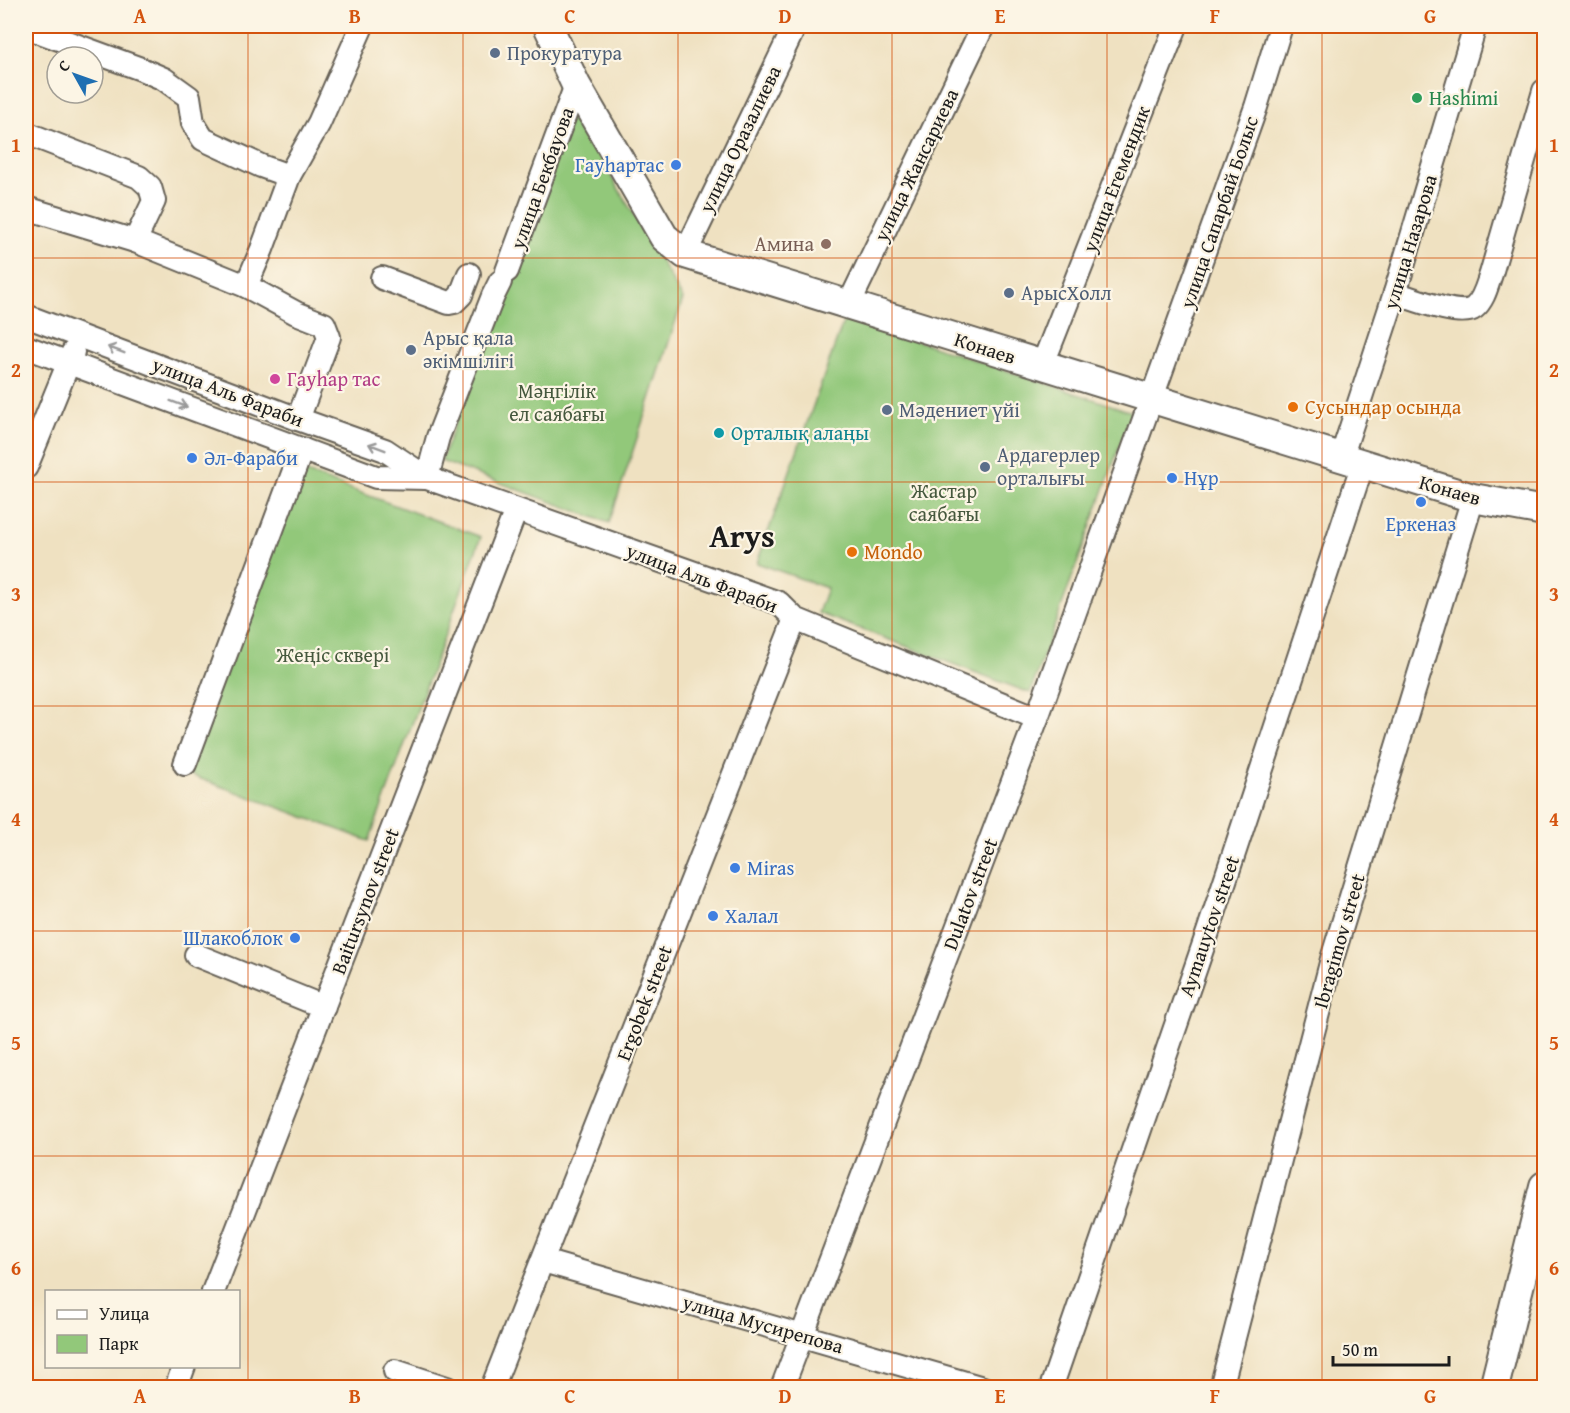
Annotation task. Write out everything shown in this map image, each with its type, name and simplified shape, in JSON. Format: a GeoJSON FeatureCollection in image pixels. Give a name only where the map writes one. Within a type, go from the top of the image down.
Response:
{"type":"FeatureCollection","features":[{"type":"Feature","properties":{"kind":"main road","name":"Конаев"},"geometry":{"type":"LineString","coordinates":[[552,28],[576,85],[664,237],[685,254],[1473,498],[1545,511]]}},
{"type":"Feature","properties":{"kind":"main road"},"geometry":{"type":"LineString","coordinates":[[1494,1388],[1545,1186]]}},
{"type":"Feature","properties":{"kind":"street"},"geometry":{"type":"LineString","coordinates":[[246,286],[289,176],[319,123],[362,26]]}},
{"type":"Feature","properties":{"kind":"street","name":"улица Оразалиева"},"geometry":{"type":"LineString","coordinates":[[685,254],[795,26]]}},
{"type":"Feature","properties":{"kind":"street","name":"улица Жансариева"},"geometry":{"type":"LineString","coordinates":[[849,304],[983,26]]}},
{"type":"Feature","properties":{"kind":"street","name":"улица Егемендик"},"geometry":{"type":"LineString","coordinates":[[1042,366],[1176,26]]}},
{"type":"Feature","properties":{"kind":"street","name":"улица Cапарбай Болыс"},"geometry":{"type":"LineString","coordinates":[[1153,398],[1256,107],[1281,26]]}},
{"type":"Feature","properties":{"kind":"street","name":"улица Назарова"},"geometry":{"type":"LineString","coordinates":[[1352,461],[1395,293],[1475,26]]}},
{"type":"Feature","properties":{"kind":"street"},"geometry":{"type":"LineString","coordinates":[[26,27],[115,58],[164,79],[189,98],[193,123],[203,139],[261,166],[289,176]]}},
{"type":"Feature","properties":{"kind":"street","name":"улица Бекбауова"},"geometry":{"type":"LineString","coordinates":[[427,478],[438,436],[576,85]]}},
{"type":"Feature","properties":{"kind":"street"},"geometry":{"type":"LineString","coordinates":[[1395,293],[1465,312],[1473,309],[1481,301],[1545,91]]}},
{"type":"Feature","properties":{"kind":"street"},"geometry":{"type":"LineString","coordinates":[[26,133],[139,177],[150,187],[154,201],[135,241]]}},
{"type":"Feature","properties":{"kind":"street"},"geometry":{"type":"LineString","coordinates":[[26,207],[135,241],[246,286],[296,313],[324,324],[329,337],[298,419]]}},
{"type":"Feature","properties":{"kind":"street"},"geometry":{"type":"LineString","coordinates":[[382,278],[449,303],[454,302],[461,295],[467,279],[500,283]]}},
{"type":"Feature","properties":{"kind":"street","name":"улица Аль Фараби"},"geometry":{"type":"LineString","coordinates":[[26,316],[385,450],[427,478],[779,603],[795,619],[1037,718]]}},
{"type":"Feature","properties":{"kind":"street"},"geometry":{"type":"LineString","coordinates":[[26,467],[79,336]]}},
{"type":"Feature","properties":{"kind":"street","name":"улица Аль Фараби"},"geometry":{"type":"LineString","coordinates":[[26,347],[376,477],[427,478]]}},
{"type":"Feature","properties":{"kind":"street","name":"Dulatov street"},"geometry":{"type":"LineString","coordinates":[[782,1388],[1037,718],[1153,398]]}},
{"type":"Feature","properties":{"kind":"street"},"geometry":{"type":"LineString","coordinates":[[185,764],[302,450]]}},
{"type":"Feature","properties":{"kind":"street","name":"Aymauytov street"},"geometry":{"type":"LineString","coordinates":[[1051,1388],[1212,920],[1352,461]]}},
{"type":"Feature","properties":{"kind":"street","name":"Ibragimov street"},"geometry":{"type":"LineString","coordinates":[[1221,1388],[1332,959],[1473,498]]}},
{"type":"Feature","properties":{"kind":"street","name":"Baitursynov street"},"geometry":{"type":"LineString","coordinates":[[214,1290],[516,510]]}},
{"type":"Feature","properties":{"kind":"street","name":"Ergobek street"},"geometry":{"type":"LineString","coordinates":[[492,1388],[795,619]]}},
{"type":"Feature","properties":{"kind":"street"},"geometry":{"type":"LineString","coordinates":[[196,955],[324,1007]]}},
{"type":"Feature","properties":{"kind":"street","name":"улица Мусирепова"},"geometry":{"type":"LineString","coordinates":[[543,1261],[983,1388]]}},
{"type":"Feature","properties":{"kind":"street"},"geometry":{"type":"LineString","coordinates":[[176,1388],[183,1368]]}},
{"type":"Feature","properties":{"kind":"street"},"geometry":{"type":"LineString","coordinates":[[395,1371],[447,1388]]}},
{"type":"Feature","properties":{"kind":"green space","name":"Мәңгілік ел саябағы"},"geometry":{"type":"Polygon","coordinates":[[[573,111],[683,299],[609,523],[441,461],[573,111]]]}},
{"type":"Feature","properties":{"kind":"green space","name":"Жастар саябағы"},"geometry":{"type":"Polygon","coordinates":[[[845,317],[1132,412],[1030,693],[818,613],[827,588],[757,563],[845,317]]]}},
{"type":"Feature","properties":{"kind":"green space","name":"Жеңіс сквері"},"geometry":{"type":"Polygon","coordinates":[[[296,469],[481,537],[369,841],[185,773],[296,469]]]}},
{"type":"Feature","properties":{"kind":"place","name":"Прокуратура"},"geometry":{"type":"Point","coordinates":[495,53]}},
{"type":"Feature","properties":{"kind":"place","name":"Hashimi"},"geometry":{"type":"Point","coordinates":[1417,98]}},
{"type":"Feature","properties":{"kind":"place","name":"Гауһартас"},"geometry":{"type":"Point","coordinates":[676,165]}},
{"type":"Feature","properties":{"kind":"place","name":"Амина"},"geometry":{"type":"Point","coordinates":[826,244]}},
{"type":"Feature","properties":{"kind":"place","name":"АрысХолл"},"geometry":{"type":"Point","coordinates":[1009,293]}},
{"type":"Feature","properties":{"kind":"place","name":"Арыс қала әкімшілігі"},"geometry":{"type":"Point","coordinates":[411,350]}},
{"type":"Feature","properties":{"kind":"place","name":"Гауһар тас"},"geometry":{"type":"Point","coordinates":[275,379]}},
{"type":"Feature","properties":{"kind":"place","name":"Сусындар осында"},"geometry":{"type":"Point","coordinates":[1293,407]}},
{"type":"Feature","properties":{"kind":"place","name":"Mәдениет үйі"},"geometry":{"type":"Point","coordinates":[887,410]}},
{"type":"Feature","properties":{"kind":"place","name":"Орталық алаңы"},"geometry":{"type":"Point","coordinates":[719,433]}},
{"type":"Feature","properties":{"kind":"place","name":"Әл-Фараби"},"geometry":{"type":"Point","coordinates":[192,458]}},
{"type":"Feature","properties":{"kind":"place","name":"Ардагерлер орталығы"},"geometry":{"type":"Point","coordinates":[985,467]}},
{"type":"Feature","properties":{"kind":"place","name":"Нұр"},"geometry":{"type":"Point","coordinates":[1172,478]}},
{"type":"Feature","properties":{"kind":"place","name":"Еркеназ"},"geometry":{"type":"Point","coordinates":[1421,502]}},
{"type":"Feature","properties":{"kind":"place","name":"Mondo"},"geometry":{"type":"Point","coordinates":[852,552]}},
{"type":"Feature","properties":{"kind":"place","name":"Miras"},"geometry":{"type":"Point","coordinates":[735,868]}},
{"type":"Feature","properties":{"kind":"place","name":"Халал"},"geometry":{"type":"Point","coordinates":[713,916]}},
{"type":"Feature","properties":{"kind":"place","name":"Шлакоблок"},"geometry":{"type":"Point","coordinates":[295,938]}},
{"type":"Feature","properties":{"kind":"district","name":"Arys"},"geometry":{"type":"Point","coordinates":[742,536]}}]}
